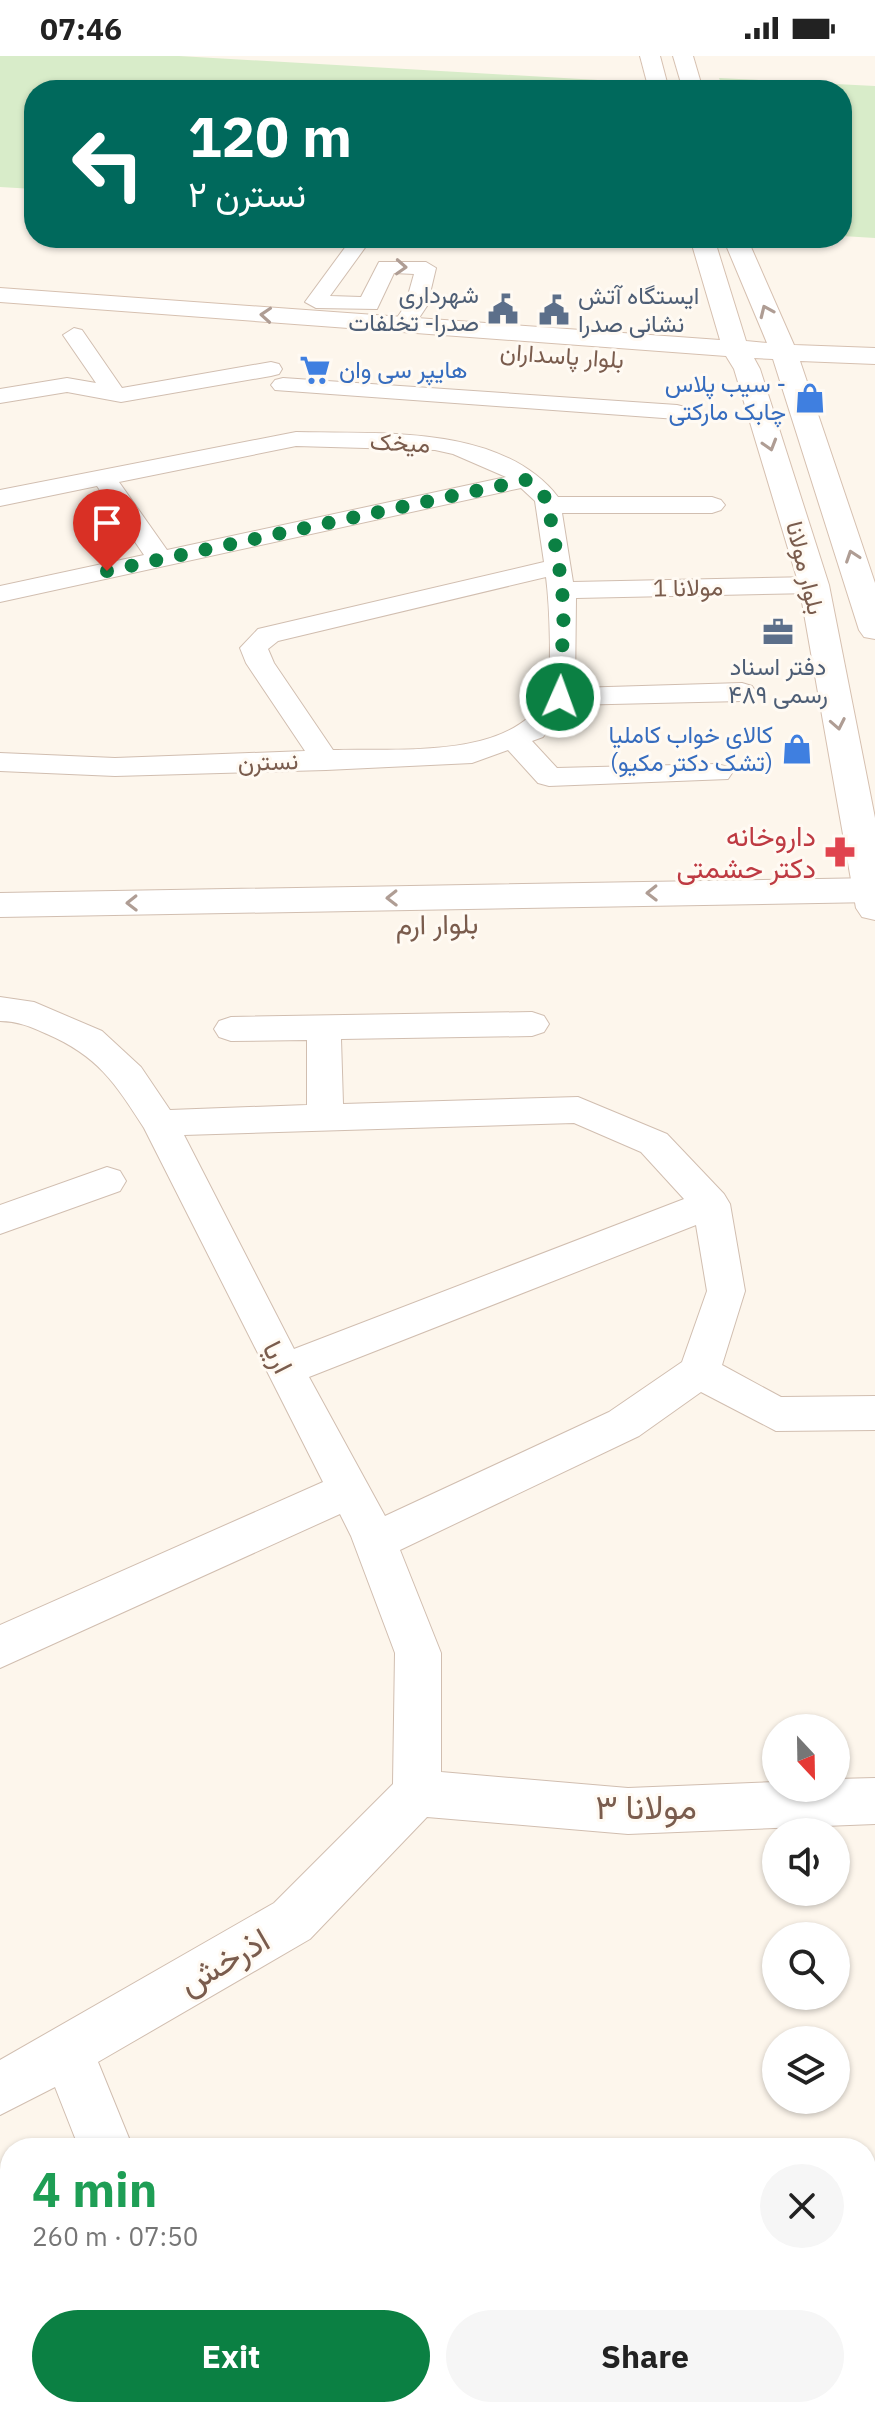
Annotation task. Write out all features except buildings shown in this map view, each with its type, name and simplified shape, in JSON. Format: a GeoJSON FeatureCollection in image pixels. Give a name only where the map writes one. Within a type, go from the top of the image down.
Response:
{"type":"FeatureCollection","features":[{"type":"Feature","properties":{"kind":"main road"},"geometry":{"type":"LineString","coordinates":[[650,56],[656,80]]}},
{"type":"Feature","properties":{"kind":"main road"},"geometry":{"type":"LineString","coordinates":[[683,56],[690,80]]}},
{"type":"Feature","properties":{"kind":"main road","name":"بلوار مولانا"},"geometry":{"type":"LineString","coordinates":[[705,248],[815,594],[874,902]]}},
{"type":"Feature","properties":{"kind":"main road","name":"بلوار مولانا"},"geometry":{"type":"LineString","coordinates":[[739,248],[786,362],[870,591],[875,630]]}},
{"type":"Feature","properties":{"kind":"main road","name":"بلوار پاسداران"},"geometry":{"type":"LineString","coordinates":[[0,295],[661,343],[741,358]]}},
{"type":"Feature","properties":{"kind":"main road"},"geometry":{"type":"LineString","coordinates":[[661,343],[712,326],[724,313]]}},
{"type":"Feature","properties":{"kind":"main road","name":"بلوار پاسداران"},"geometry":{"type":"LineString","coordinates":[[0,314],[786,362]]}},
{"type":"Feature","properties":{"kind":"main road"},"geometry":{"type":"LineString","coordinates":[[786,362],[875,356]]}},
{"type":"Feature","properties":{"kind":"main road"},"geometry":{"type":"LineString","coordinates":[[786,362],[875,375]]}},
{"type":"Feature","properties":{"kind":"main road","name":"بلوار ارم"},"geometry":{"type":"LineString","coordinates":[[0,905],[874,902]]}},
{"type":"Feature","properties":{"kind":"main road","name":"بلوار ارم"},"geometry":{"type":"LineString","coordinates":[[0,930],[874,902]]}},
{"type":"Feature","properties":{"kind":"street"},"geometry":{"type":"LineString","coordinates":[[357,248],[323,287],[316,302],[369,304],[386,266],[426,268],[416,306],[403,325]]}},
{"type":"Feature","properties":{"kind":"street"},"geometry":{"type":"LineString","coordinates":[[74,335],[115,394]]}},
{"type":"Feature","properties":{"kind":"street"},"geometry":{"type":"LineString","coordinates":[[271,368],[319,440]]}},
{"type":"Feature","properties":{"kind":"street"},"geometry":{"type":"LineString","coordinates":[[0,396],[67,385],[121,395],[271,368],[452,397],[677,412]]}},
{"type":"Feature","properties":{"kind":"street"},"geometry":{"type":"LineString","coordinates":[[435,443],[452,397]]}},
{"type":"Feature","properties":{"kind":"street","name":"میخک"},"geometry":{"type":"LineString","coordinates":[[0,498],[296,439],[435,443],[461,449],[526,480],[547,499],[548,505]]}},
{"type":"Feature","properties":{"kind":"street"},"geometry":{"type":"LineString","coordinates":[[104,478],[160,559]]}},
{"type":"Feature","properties":{"kind":"street"},"geometry":{"type":"LineString","coordinates":[[0,594],[526,480]]}},
{"type":"Feature","properties":{"kind":"street"},"geometry":{"type":"LineString","coordinates":[[712,505],[548,505],[562,588],[560,697],[523,735],[549,777],[717,773]]}},
{"type":"Feature","properties":{"kind":"street","name":"مولانا 1"},"geometry":{"type":"LineString","coordinates":[[326,761],[260,663],[254,648],[268,635],[562,588],[815,594]]}},
{"type":"Feature","properties":{"kind":"street"},"geometry":{"type":"LineString","coordinates":[[560,697],[742,692]]}},
{"type":"Feature","properties":{"kind":"street","name":"نسترن"},"geometry":{"type":"LineString","coordinates":[[0,762],[115,767],[472,754],[523,735]]}},
{"type":"Feature","properties":{"kind":"street","name":"اریا"},"geometry":{"type":"LineString","coordinates":[[0,1009],[22,1010],[90,1039],[129,1076],[160,1123],[284,1370],[375,1541],[418,1653],[417,1793]]}},
{"type":"Feature","properties":{"kind":"street"},"geometry":{"type":"LineString","coordinates":[[231,1029],[532,1024]]}},
{"type":"Feature","properties":{"kind":"street"},"geometry":{"type":"LineString","coordinates":[[324,1028],[325,1116]]}},
{"type":"Feature","properties":{"kind":"street"},"geometry":{"type":"LineString","coordinates":[[160,1123],[578,1110],[654,1143],[711,1204],[726,1291],[699,1372],[624,1424],[375,1541]]}},
{"type":"Feature","properties":{"kind":"street"},"geometry":{"type":"LineString","coordinates":[[0,1220],[107,1181]]}},
{"type":"Feature","properties":{"kind":"street"},"geometry":{"type":"LineString","coordinates":[[284,1370],[711,1204]]}},
{"type":"Feature","properties":{"kind":"street"},"geometry":{"type":"LineString","coordinates":[[699,1372],[776,1414],[875,1413]]}},
{"type":"Feature","properties":{"kind":"street"},"geometry":{"type":"LineString","coordinates":[[0,1647],[348,1490]]}},
{"type":"Feature","properties":{"kind":"street","name":"مولانا ۳"},"geometry":{"type":"LineString","coordinates":[[417,1793],[628,1811],[875,1801]]}},
{"type":"Feature","properties":{"kind":"street","name":"اذرخش"},"geometry":{"type":"LineString","coordinates":[[0,2089],[292,1921],[417,1793]]}},
{"type":"Feature","properties":{"kind":"street"},"geometry":{"type":"LineString","coordinates":[[67,2051],[102,2138]]}},
{"type":"Feature","properties":{"kind":"green space"},"geometry":{"type":"Polygon","coordinates":[[[0,56],[179,56],[598,80],[24,80],[24,188],[0,187],[0,56]]]}},
{"type":"Feature","properties":{"kind":"green space"},"geometry":{"type":"Polygon","coordinates":[[[852,85],[875,86],[875,238],[852,237],[852,85]]]}},
{"type":"Feature","properties":{"kind":"place","name":"شهرداری صدرا- تخلفات"},"geometry":{"type":"Point","coordinates":[503,309]}},
{"type":"Feature","properties":{"kind":"place","name":"ایستگاه آتش نشانی صدرا"},"geometry":{"type":"Point","coordinates":[554,310]}},
{"type":"Feature","properties":{"kind":"place","name":"هایپر سی وان"},"geometry":{"type":"Point","coordinates":[315,370]}},
{"type":"Feature","properties":{"kind":"place","name":"سیب پلاس - چابک مارکتی"},"geometry":{"type":"Point","coordinates":[810,398]}},
{"type":"Feature","properties":{"kind":"place","name":"دفتر اسناد رسمی ۴۸۹"},"geometry":{"type":"Point","coordinates":[778,632]}},
{"type":"Feature","properties":{"kind":"place","name":"کالای خواب کاملیا (تشک دکتر مکیو)"},"geometry":{"type":"Point","coordinates":[797,749]}},
{"type":"Feature","properties":{"kind":"place","name":"داروخانه دکتر حشمتی"},"geometry":{"type":"Point","coordinates":[840,852]}},
{"type":"Feature","properties":{"kind":"route"},"geometry":{"type":"LineString","coordinates":[[107,571],[526,480],[547,499],[563,590],[560,697]]}}]}
